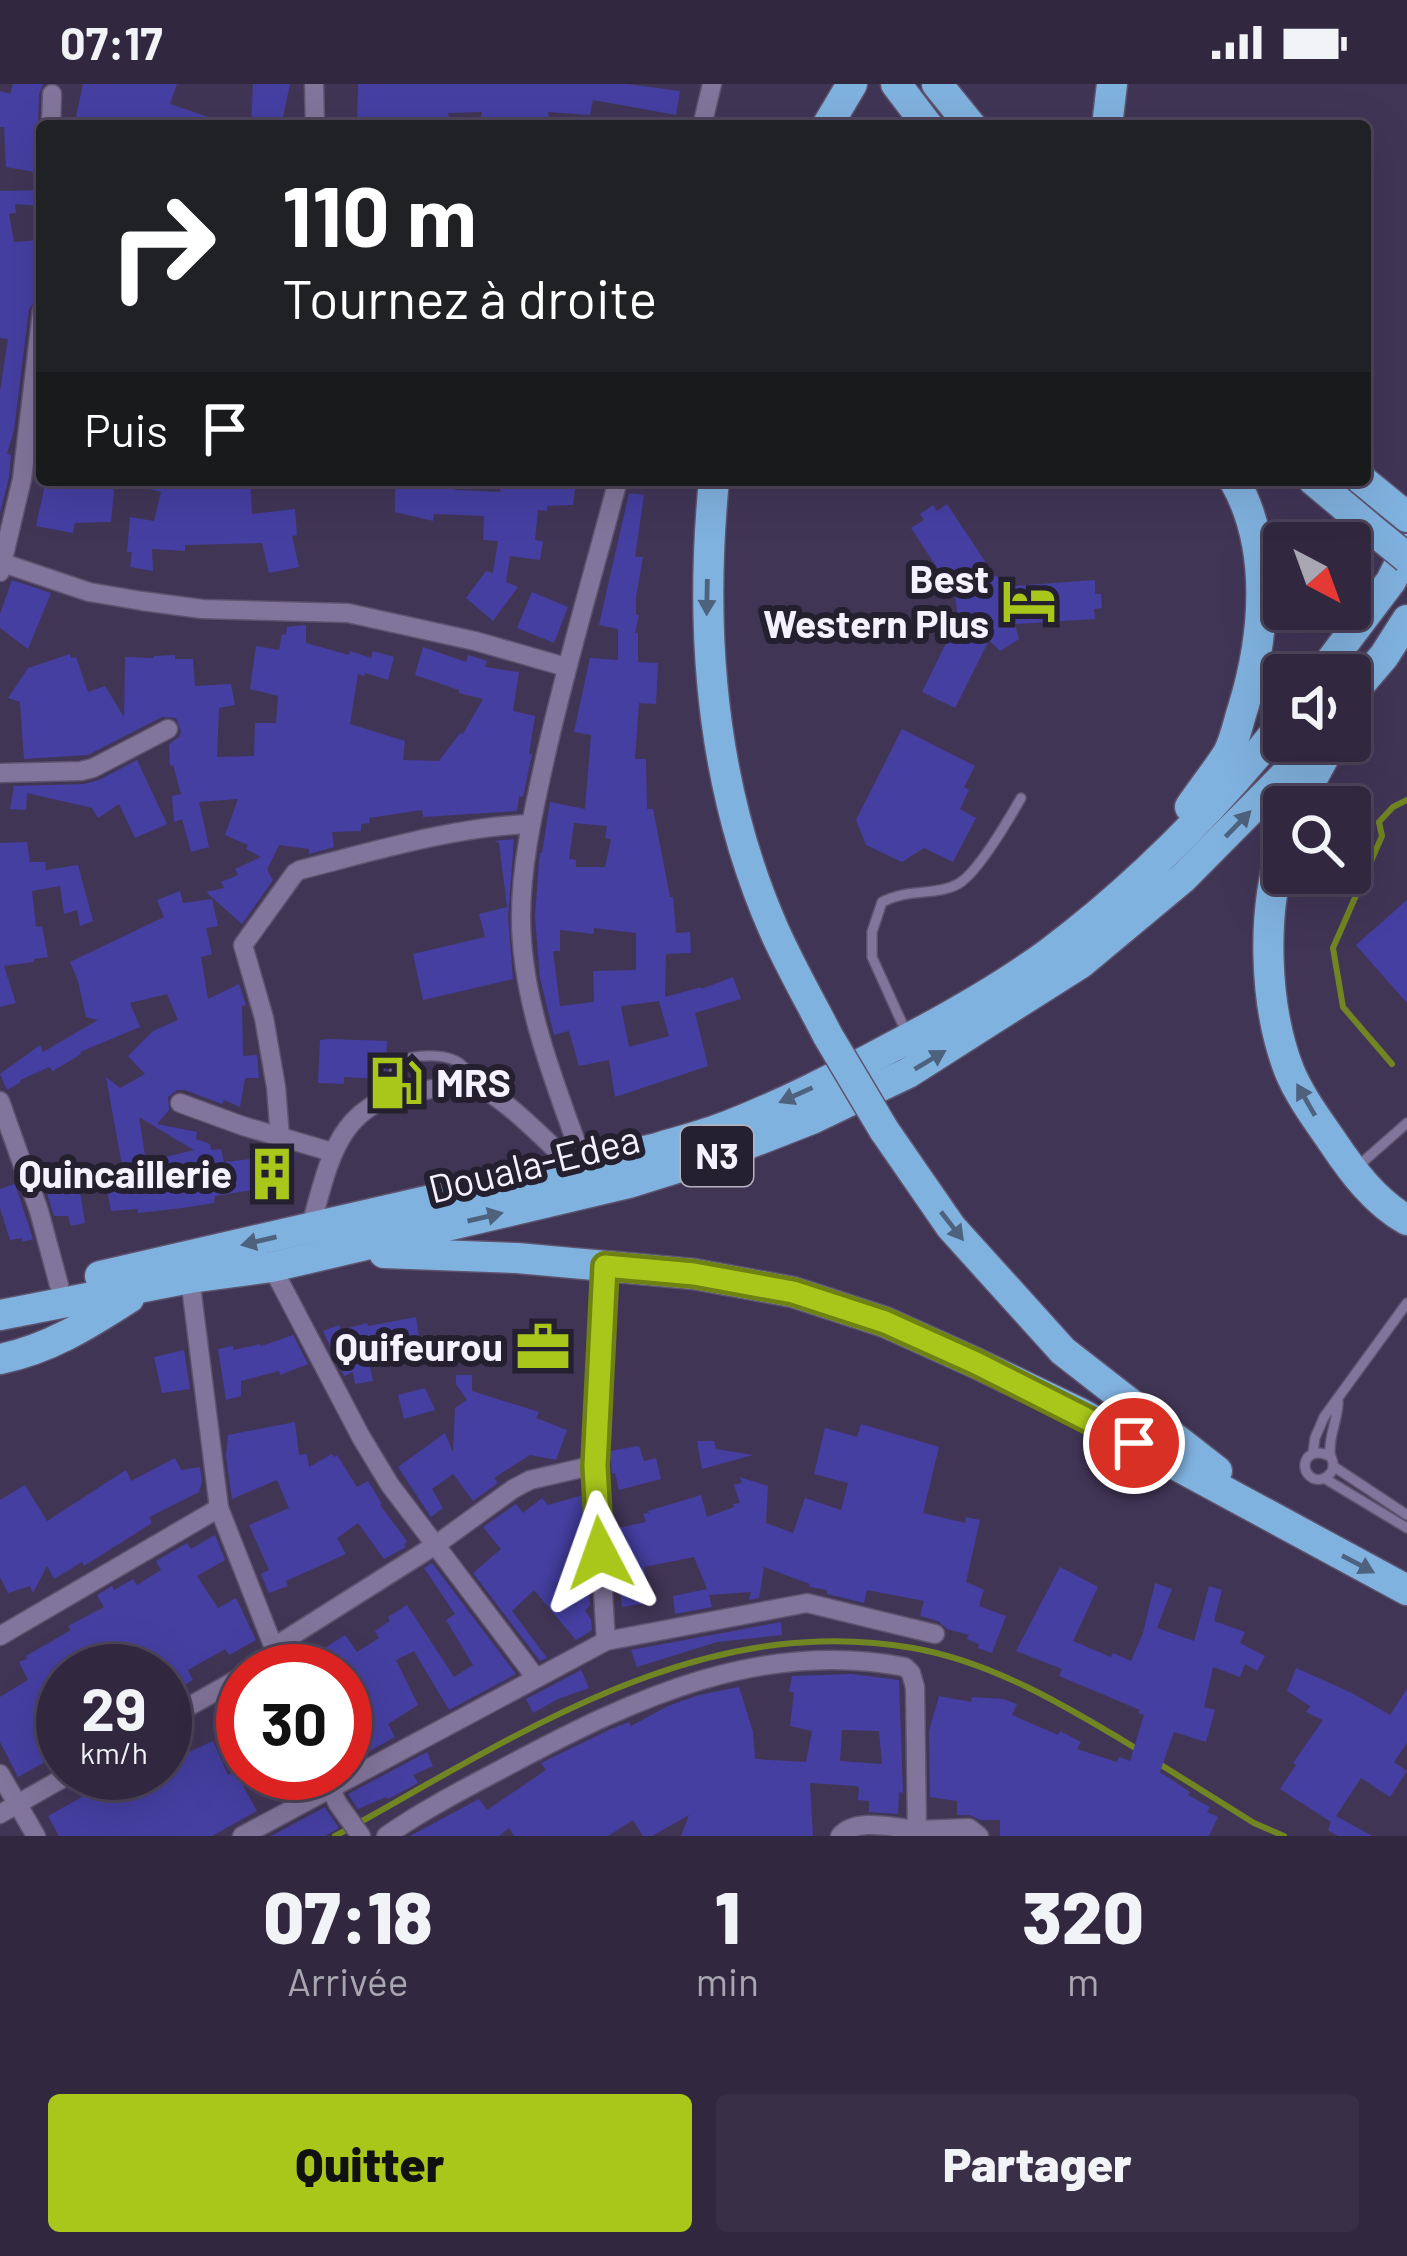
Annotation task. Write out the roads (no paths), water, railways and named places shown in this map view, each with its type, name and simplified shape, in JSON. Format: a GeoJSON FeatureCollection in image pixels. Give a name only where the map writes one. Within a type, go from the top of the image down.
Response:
{"type":"FeatureCollection","features":[{"type":"Feature","properties":{"kind":"highway"},"geometry":{"type":"LineString","coordinates":[[896,84],[923,120]]}},
{"type":"Feature","properties":{"kind":"highway"},"geometry":{"type":"LineString","coordinates":[[937,84],[966,120]]}},
{"type":"Feature","properties":{"kind":"highway"},"geometry":{"type":"LineString","coordinates":[[1109,120],[1112,84]]}},
{"type":"Feature","properties":{"kind":"highway"},"geometry":{"type":"LineString","coordinates":[[830,120],[848,90]]}},
{"type":"Feature","properties":{"kind":"highway"},"geometry":{"type":"LineString","coordinates":[[713,486],[707,610],[714,717],[740,832],[773,928],[828,1036],[884,1130],[951,1227],[1064,1351],[1309,1538]]}},
{"type":"Feature","properties":{"kind":"highway"},"geometry":{"type":"LineString","coordinates":[[914,1036],[1058,935],[1124,878],[1182,818],[1230,750],[1254,674],[1261,607],[1259,549],[1237,486]]}},
{"type":"Feature","properties":{"kind":"highway"},"geometry":{"type":"LineString","coordinates":[[1319,486],[1407,554],[1336,654]]}},
{"type":"Feature","properties":{"kind":"highway"},"geometry":{"type":"LineString","coordinates":[[1369,486],[1397,509]]}},
{"type":"Feature","properties":{"kind":"highway"},"geometry":{"type":"LineString","coordinates":[[1371,677],[1407,620]]}},
{"type":"Feature","properties":{"kind":"highway"},"geometry":{"type":"LineString","coordinates":[[1371,671],[1384,656]]}},
{"type":"Feature","properties":{"kind":"highway","name":"Douala-Edea"},"geometry":{"type":"LineString","coordinates":[[0,1296],[310,1229],[657,1148],[725,1127],[914,1036],[1049,953],[1196,824],[1263,746]]}},
{"type":"Feature","properties":{"kind":"highway","name":"Douala-Edea"},"geometry":{"type":"LineString","coordinates":[[0,1316],[190,1278],[272,1267],[629,1183],[725,1153],[888,1084],[1081,963],[1183,878],[1298,762]]}},
{"type":"Feature","properties":{"kind":"highway"},"geometry":{"type":"LineString","coordinates":[[1272,894],[1270,991],[1290,1071],[1353,1171],[1392,1212],[1407,1220]]}},
{"type":"Feature","properties":{"kind":"highway"},"geometry":{"type":"LineString","coordinates":[[342,1251],[517,1258],[694,1274],[793,1292],[885,1322],[1078,1412],[1407,1589]]}},
{"type":"Feature","properties":{"kind":"highway"},"geometry":{"type":"LineString","coordinates":[[0,1358],[57,1342],[145,1288]]}},
{"type":"Feature","properties":{"kind":"street"},"geometry":{"type":"LineString","coordinates":[[314,84],[315,120]]}},
{"type":"Feature","properties":{"kind":"street"},"geometry":{"type":"LineString","coordinates":[[703,120],[712,84]]}},
{"type":"Feature","properties":{"kind":"street"},"geometry":{"type":"LineString","coordinates":[[51,120],[52,94]]}},
{"type":"Feature","properties":{"kind":"street"},"geometry":{"type":"LineString","coordinates":[[36,361],[22,479],[2,568],[89,592],[202,609],[347,613],[476,640],[566,667]]}},
{"type":"Feature","properties":{"kind":"street"},"geometry":{"type":"LineString","coordinates":[[579,1166],[526,974],[521,917],[531,824],[566,667],[616,486]]}},
{"type":"Feature","properties":{"kind":"street"},"geometry":{"type":"LineString","coordinates":[[0,773],[93,768],[168,729]]}},
{"type":"Feature","properties":{"kind":"street"},"geometry":{"type":"LineString","coordinates":[[280,1137],[264,1018],[244,945],[295,873],[489,826],[531,824]]}},
{"type":"Feature","properties":{"kind":"street"},"geometry":{"type":"LineString","coordinates":[[310,1229],[332,1152],[356,1116],[414,1090],[473,1085],[498,1098],[579,1166]]}},
{"type":"Feature","properties":{"kind":"street"},"geometry":{"type":"LineString","coordinates":[[0,1101],[59,1285]]}},
{"type":"Feature","properties":{"kind":"street"},"geometry":{"type":"LineString","coordinates":[[180,1102],[332,1152]]}},
{"type":"Feature","properties":{"kind":"street"},"geometry":{"type":"LineString","coordinates":[[605,1266],[595,1466],[606,1641]]}},
{"type":"Feature","properties":{"kind":"street"},"geometry":{"type":"LineString","coordinates":[[272,1267],[376,1463],[536,1678]]}},
{"type":"Feature","properties":{"kind":"street"},"geometry":{"type":"LineString","coordinates":[[190,1278],[219,1508],[272,1644]]}},
{"type":"Feature","properties":{"kind":"street"},"geometry":{"type":"LineString","coordinates":[[298,1644],[530,1480],[595,1466]]}},
{"type":"Feature","properties":{"kind":"street"},"geometry":{"type":"LineString","coordinates":[[0,1636],[219,1508]]}},
{"type":"Feature","properties":{"kind":"street"},"geometry":{"type":"LineString","coordinates":[[372,1766],[606,1641],[802,1604],[935,1634]]}},
{"type":"Feature","properties":{"kind":"street"},"geometry":{"type":"LineString","coordinates":[[386,1836],[495,1772],[637,1701],[738,1671],[841,1658],[905,1667],[911,1673],[917,1830]]}},
{"type":"Feature","properties":{"kind":"street"},"geometry":{"type":"LineString","coordinates":[[0,1774],[9,1809],[36,1836]]}},
{"type":"Feature","properties":{"kind":"street"},"geometry":{"type":"LineString","coordinates":[[9,1809],[36,1794]]}},
{"type":"Feature","properties":{"kind":"street"},"geometry":{"type":"LineString","coordinates":[[242,1836],[308,1800]]}},
{"type":"Feature","properties":{"kind":"street"},"geometry":{"type":"LineString","coordinates":[[338,1800],[362,1836]]}},
{"type":"Feature","properties":{"kind":"street"},"geometry":{"type":"LineString","coordinates":[[840,1836],[858,1826],[969,1828],[979,1836]]}},
{"type":"Feature","properties":{"kind":"lane"},"geometry":{"type":"LineString","coordinates":[[914,1036],[872,957],[872,932],[882,902],[898,894],[959,884],[999,838],[1022,798]]}},
{"type":"Feature","properties":{"kind":"lane"},"geometry":{"type":"LineString","coordinates":[[382,1101],[398,1063],[410,1057],[459,1062],[473,1085]]}},
{"type":"Feature","properties":{"kind":"lane"},"geometry":{"type":"LineString","coordinates":[[1353,1171],[1407,1123]]}},
{"type":"Feature","properties":{"kind":"lane"},"geometry":{"type":"LineString","coordinates":[[1313,1452],[1324,1417],[1407,1303]]}},
{"type":"Feature","properties":{"kind":"lane"},"geometry":{"type":"LineString","coordinates":[[1324,1478],[1331,1461],[1338,1402]]}},
{"type":"Feature","properties":{"kind":"lane"},"geometry":{"type":"LineString","coordinates":[[1407,1515],[1322,1452],[1306,1458],[1308,1474],[1324,1478],[1407,1528]]}},
{"type":"Feature","properties":{"kind":"waterway"},"geometry":{"type":"LineString","coordinates":[[1392,1064],[1343,1007],[1333,948],[1382,836],[1379,822],[1407,800]]}},
{"type":"Feature","properties":{"kind":"waterway"},"geometry":{"type":"LineString","coordinates":[[335,1836],[540,1723],[610,1691],[682,1665],[757,1648],[833,1641],[943,1655],[1029,1688],[1137,1749]]}},
{"type":"Feature","properties":{"kind":"waterway"},"geometry":{"type":"LineString","coordinates":[[1158,1763],[1254,1823],[1284,1836]]}},
{"type":"Feature","properties":{"kind":"place","name":"Best Western Plus"},"geometry":{"type":"Point","coordinates":[1029,601]}},
{"type":"Feature","properties":{"kind":"place","name":"MRS"},"geometry":{"type":"Point","coordinates":[396,1083]}},
{"type":"Feature","properties":{"kind":"place","name":"Quincaillerie"},"geometry":{"type":"Point","coordinates":[272,1174]}},
{"type":"Feature","properties":{"kind":"place","name":"Quifeurou"},"geometry":{"type":"Point","coordinates":[543,1347]}}]}
